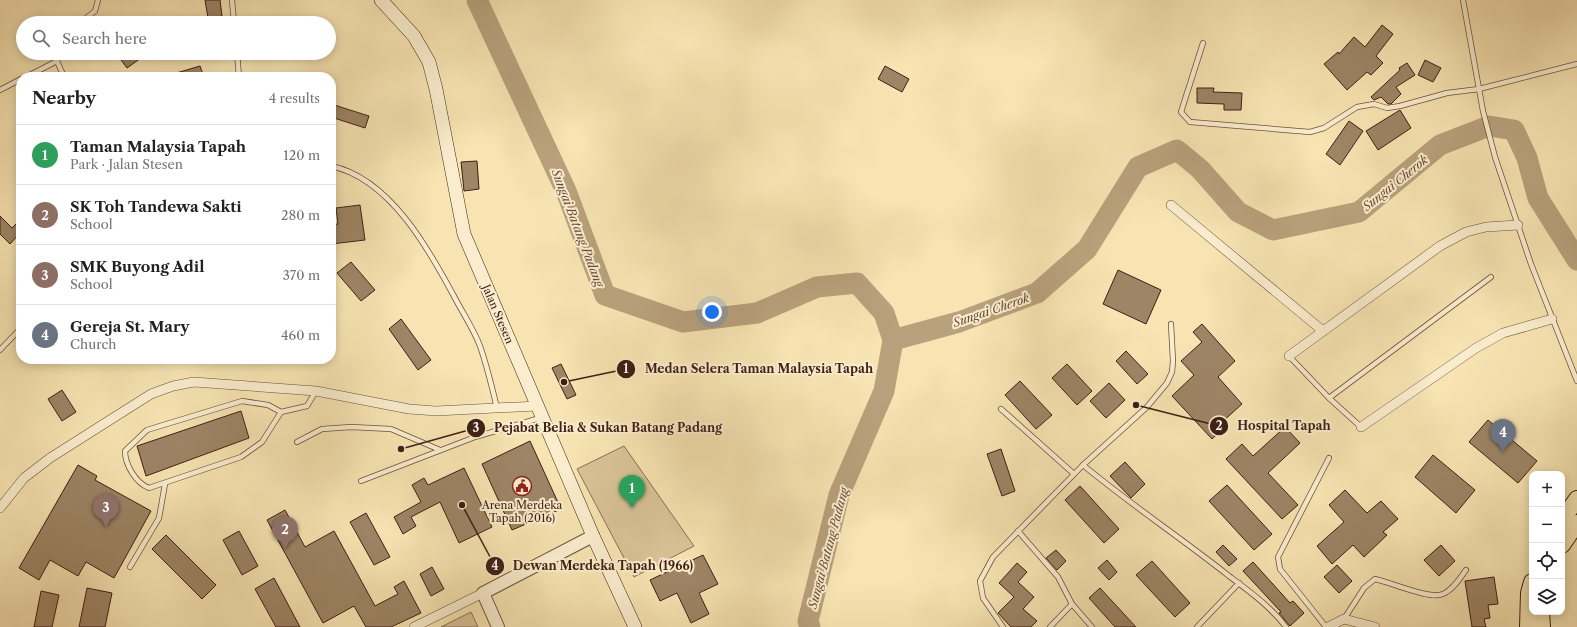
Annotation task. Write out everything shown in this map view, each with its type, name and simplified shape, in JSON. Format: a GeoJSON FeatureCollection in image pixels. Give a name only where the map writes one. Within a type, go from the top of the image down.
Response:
{"type":"FeatureCollection","features":[{"type":"Feature","properties":{"kind":"highway"},"geometry":{"type":"LineString","coordinates":[[1565,516],[1577,499]]}},
{"type":"Feature","properties":{"kind":"highway"},"geometry":{"type":"LineString","coordinates":[[1563,543],[1577,523]]}},
{"type":"Feature","properties":{"kind":"highway"},"geometry":{"type":"LineString","coordinates":[[1528,627],[1529,593]]}},
{"type":"Feature","properties":{"kind":"highway"},"geometry":{"type":"LineString","coordinates":[[1541,615],[1542,627]]}},
{"type":"Feature","properties":{"kind":"main road","name":"Jalan Stesen"},"geometry":{"type":"LineString","coordinates":[[381,0],[414,36],[429,62],[436,88],[464,234],[592,536],[635,627]]}},
{"type":"Feature","properties":{"kind":"street"},"geometry":{"type":"LineString","coordinates":[[1172,205],[1323,331]]}},
{"type":"Feature","properties":{"kind":"street"},"geometry":{"type":"LineString","coordinates":[[1289,356],[1440,246],[1466,232],[1486,227],[1518,224]]}},
{"type":"Feature","properties":{"kind":"street"},"geometry":{"type":"LineString","coordinates":[[1361,427],[1476,348],[1503,333],[1552,319]]}},
{"type":"Feature","properties":{"kind":"street"},"geometry":{"type":"LineString","coordinates":[[0,508],[24,478],[50,458],[151,394],[173,386],[194,382],[316,391],[409,409],[436,411],[497,408],[539,412]]}},
{"type":"Feature","properties":{"kind":"street"},"geometry":{"type":"LineString","coordinates":[[414,627],[592,536]]}},
{"type":"Feature","properties":{"kind":"street"},"geometry":{"type":"LineString","coordinates":[[482,593],[498,627]]}},
{"type":"Feature","properties":{"kind":"street"},"geometry":{"type":"LineString","coordinates":[[1327,627],[1344,619],[1375,627]]}},
{"type":"Feature","properties":{"kind":"lane"},"geometry":{"type":"LineString","coordinates":[[89,16],[95,11],[98,0]]}},
{"type":"Feature","properties":{"kind":"lane"},"geometry":{"type":"LineString","coordinates":[[232,0],[233,16]]}},
{"type":"Feature","properties":{"kind":"lane"},"geometry":{"type":"LineString","coordinates":[[1463,0],[1478,89],[1495,157],[1552,319],[1577,380]]}},
{"type":"Feature","properties":{"kind":"lane"},"geometry":{"type":"LineString","coordinates":[[1203,43],[1181,112],[1190,122],[1310,132],[1324,128],[1357,107],[1374,104],[1386,108],[1400,106],[1447,93],[1478,89],[1577,64]]}},
{"type":"Feature","properties":{"kind":"lane"},"geometry":{"type":"LineString","coordinates":[[238,60],[239,72]]}},
{"type":"Feature","properties":{"kind":"lane"},"geometry":{"type":"LineString","coordinates":[[36,72],[57,61],[62,72]]}},
{"type":"Feature","properties":{"kind":"lane"},"geometry":{"type":"LineString","coordinates":[[0,90],[16,82]]}},
{"type":"Feature","properties":{"kind":"lane"},"geometry":{"type":"LineString","coordinates":[[336,167],[346,169],[373,186],[411,224],[437,264],[479,345],[497,408]]}},
{"type":"Feature","properties":{"kind":"lane"},"geometry":{"type":"LineString","coordinates":[[1329,398],[1491,277]]}},
{"type":"Feature","properties":{"kind":"lane"},"geometry":{"type":"LineString","coordinates":[[1003,627],[983,598],[980,581],[992,557],[1083,465],[1148,407],[1167,383],[1172,372],[1173,361],[1171,324]]}},
{"type":"Feature","properties":{"kind":"lane"},"geometry":{"type":"LineString","coordinates":[[0,350],[16,333]]}},
{"type":"Feature","properties":{"kind":"lane"},"geometry":{"type":"LineString","coordinates":[[1289,356],[1329,398],[1361,427]]}},
{"type":"Feature","properties":{"kind":"lane"},"geometry":{"type":"LineString","coordinates":[[281,412],[262,442],[241,457],[165,484],[149,488],[141,485],[125,459],[125,451],[147,430],[242,401],[268,405],[281,412],[307,406],[316,391]]}},
{"type":"Feature","properties":{"kind":"lane"},"geometry":{"type":"LineString","coordinates":[[1001,409],[1074,474]]}},
{"type":"Feature","properties":{"kind":"lane"},"geometry":{"type":"LineString","coordinates":[[361,481],[539,412]]}},
{"type":"Feature","properties":{"kind":"lane"},"geometry":{"type":"LineString","coordinates":[[297,442],[322,429],[351,427],[392,429],[440,450]]}},
{"type":"Feature","properties":{"kind":"lane"},"geometry":{"type":"LineString","coordinates":[[1327,627],[1280,569],[1278,556],[1329,458]]}},
{"type":"Feature","properties":{"kind":"lane"},"geometry":{"type":"LineString","coordinates":[[1083,465],[1111,488],[1205,556],[1239,583],[1260,601],[1286,627]]}},
{"type":"Feature","properties":{"kind":"lane"},"geometry":{"type":"LineString","coordinates":[[130,567],[159,518],[165,484]]}},
{"type":"Feature","properties":{"kind":"lane"},"geometry":{"type":"LineString","coordinates":[[1018,531],[1058,577],[1072,604],[1092,627]]}},
{"type":"Feature","properties":{"kind":"lane"},"geometry":{"type":"LineString","coordinates":[[1344,619],[1364,588],[1375,579],[1431,596],[1443,595],[1452,588],[1466,570]]}},
{"type":"Feature","properties":{"kind":"lane"},"geometry":{"type":"LineString","coordinates":[[1197,627],[1239,583]]}},
{"type":"Feature","properties":{"kind":"lane"},"geometry":{"type":"LineString","coordinates":[[1050,627],[1072,604]]}},
{"type":"Feature","properties":{"kind":"shaded area"},"geometry":{"type":"Polygon","coordinates":[[[624,446],[694,546],[634,577],[577,469],[624,446]]]}},
{"type":"Feature","properties":{"kind":"shaded area"},"geometry":{"type":"Polygon","coordinates":[[[471,612],[478,627],[441,627],[471,612]]]}},
{"type":"Feature","properties":{"kind":"building"},"geometry":{"type":"Polygon","coordinates":[[[205,0],[220,0],[222,16],[208,16],[205,0]]]}},
{"type":"Feature","properties":{"kind":"building"},"geometry":{"type":"Polygon","coordinates":[[[1382,25],[1393,34],[1376,56],[1383,63],[1371,75],[1367,72],[1347,90],[1324,64],[1338,52],[1339,54],[1354,37],[1365,47],[1382,25]]]}},
{"type":"Feature","properties":{"kind":"building"},"geometry":{"type":"Polygon","coordinates":[[[121,60],[138,60],[127,68],[121,60]]]}},
{"type":"Feature","properties":{"kind":"building"},"geometry":{"type":"Polygon","coordinates":[[[1425,60],[1441,68],[1433,82],[1418,75],[1425,60]]]}},
{"type":"Feature","properties":{"kind":"building"},"geometry":{"type":"Polygon","coordinates":[[[1407,63],[1415,75],[1396,87],[1401,94],[1391,104],[1388,104],[1381,97],[1374,100],[1371,97],[1400,70],[1399,68],[1407,63]]]}},
{"type":"Feature","properties":{"kind":"building"},"geometry":{"type":"Polygon","coordinates":[[[200,66],[202,72],[180,72],[200,66]]]}},
{"type":"Feature","properties":{"kind":"building"},"geometry":{"type":"Polygon","coordinates":[[[885,66],[909,79],[902,92],[878,79],[885,66]]]}},
{"type":"Feature","properties":{"kind":"building"},"geometry":{"type":"Polygon","coordinates":[[[1197,88],[1214,88],[1213,92],[1242,93],[1241,110],[1224,110],[1224,104],[1197,103],[1197,88]]]}},
{"type":"Feature","properties":{"kind":"building"},"geometry":{"type":"Polygon","coordinates":[[[336,106],[369,116],[365,128],[336,119],[336,106]]]}},
{"type":"Feature","properties":{"kind":"building"},"geometry":{"type":"Polygon","coordinates":[[[1400,110],[1411,128],[1378,150],[1366,131],[1400,110]]]}},
{"type":"Feature","properties":{"kind":"building"},"geometry":{"type":"Polygon","coordinates":[[[1349,121],[1363,131],[1340,165],[1326,154],[1349,121]]]}},
{"type":"Feature","properties":{"kind":"building"},"geometry":{"type":"Polygon","coordinates":[[[477,161],[479,189],[464,191],[461,162],[477,161]]]}},
{"type":"Feature","properties":{"kind":"building"},"geometry":{"type":"Polygon","coordinates":[[[360,205],[365,240],[336,243],[336,224],[338,224],[336,208],[360,205]]]}},
{"type":"Feature","properties":{"kind":"building"},"geometry":{"type":"Polygon","coordinates":[[[0,216],[12,228],[16,224],[16,237],[10,244],[0,234],[0,216]]]}},
{"type":"Feature","properties":{"kind":"building"},"geometry":{"type":"Polygon","coordinates":[[[351,262],[375,290],[361,301],[337,273],[351,262]]]}},
{"type":"Feature","properties":{"kind":"building"},"geometry":{"type":"Polygon","coordinates":[[[1118,270],[1161,290],[1146,324],[1103,304],[1118,270]]]}},
{"type":"Feature","properties":{"kind":"building"},"geometry":{"type":"Polygon","coordinates":[[[401,319],[431,360],[418,370],[389,329],[401,319]]]}},
{"type":"Feature","properties":{"kind":"building"},"geometry":{"type":"Polygon","coordinates":[[[1202,324],[1235,361],[1218,377],[1242,404],[1220,424],[1224,428],[1212,439],[1172,396],[1194,375],[1181,361],[1202,342],[1193,332],[1202,324]]]}},
{"type":"Feature","properties":{"kind":"building"},"geometry":{"type":"Polygon","coordinates":[[[1126,351],[1148,374],[1137,384],[1116,361],[1126,351]]]}},
{"type":"Feature","properties":{"kind":"building"},"geometry":{"type":"Polygon","coordinates":[[[561,364],[576,395],[567,399],[552,368],[561,364]]]}},
{"type":"Feature","properties":{"kind":"building"},"geometry":{"type":"Polygon","coordinates":[[[1067,364],[1092,391],[1077,405],[1052,378],[1067,364]]]}},
{"type":"Feature","properties":{"kind":"building"},"geometry":{"type":"Polygon","coordinates":[[[1020,381],[1052,415],[1036,429],[1005,395],[1020,381]]]}},
{"type":"Feature","properties":{"kind":"building"},"geometry":{"type":"Polygon","coordinates":[[[1109,383],[1125,400],[1106,418],[1090,401],[1109,383]]]}},
{"type":"Feature","properties":{"kind":"building"},"geometry":{"type":"Polygon","coordinates":[[[62,390],[76,412],[62,421],[48,399],[62,390]]]}},
{"type":"Feature","properties":{"kind":"building"},"geometry":{"type":"Polygon","coordinates":[[[241,411],[249,438],[146,476],[137,446],[241,411]]]}},
{"type":"Feature","properties":{"kind":"building"},"geometry":{"type":"Polygon","coordinates":[[[1488,420],[1537,461],[1518,483],[1469,442],[1488,420]]]}},
{"type":"Feature","properties":{"kind":"building"},"geometry":{"type":"Polygon","coordinates":[[[1285,427],[1300,443],[1268,473],[1298,505],[1282,519],[1226,459],[1242,444],[1253,456],[1285,427]]]}},
{"type":"Feature","properties":{"kind":"building","name":"Arena Merdeka Tapah (2016)"},"geometry":{"type":"Polygon","coordinates":[[[530,441],[561,509],[512,530],[482,464],[530,441]]]}},
{"type":"Feature","properties":{"kind":"building"},"geometry":{"type":"Polygon","coordinates":[[[1001,449],[1015,491],[1002,496],[987,454],[1001,449]]]}},
{"type":"Feature","properties":{"kind":"building"},"geometry":{"type":"Polygon","coordinates":[[[1433,455],[1475,490],[1456,513],[1415,477],[1433,455]]]}},
{"type":"Feature","properties":{"kind":"building"},"geometry":{"type":"Polygon","coordinates":[[[1125,462],[1145,484],[1131,498],[1110,476],[1125,462]]]}},
{"type":"Feature","properties":{"kind":"building"},"geometry":{"type":"Polygon","coordinates":[[[78,465],[97,476],[95,480],[151,511],[114,578],[86,562],[78,576],[50,560],[39,580],[19,568],[78,465]]]}},
{"type":"Feature","properties":{"kind":"building"},"geometry":{"type":"Polygon","coordinates":[[[464,468],[492,527],[459,543],[440,502],[411,517],[416,526],[403,534],[394,517],[421,502],[412,485],[424,478],[428,485],[464,468]]]}},
{"type":"Feature","properties":{"kind":"building"},"geometry":{"type":"Polygon","coordinates":[[[1227,485],[1272,534],[1254,550],[1209,501],[1227,485]]]}},
{"type":"Feature","properties":{"kind":"building"},"geometry":{"type":"Polygon","coordinates":[[[1080,486],[1119,529],[1104,543],[1065,500],[1080,486]]]}},
{"type":"Feature","properties":{"kind":"building"},"geometry":{"type":"Polygon","coordinates":[[[1345,490],[1367,513],[1381,501],[1398,519],[1383,532],[1387,535],[1364,557],[1353,545],[1332,564],[1317,546],[1344,522],[1329,505],[1345,490]]]}},
{"type":"Feature","properties":{"kind":"building"},"geometry":{"type":"Polygon","coordinates":[[[285,510],[305,547],[334,531],[375,606],[398,594],[394,587],[404,581],[421,613],[391,627],[366,627],[354,606],[323,623],[267,520],[285,510]]]}},
{"type":"Feature","properties":{"kind":"building"},"geometry":{"type":"Polygon","coordinates":[[[366,513],[390,557],[374,565],[350,522],[366,513]]]}},
{"type":"Feature","properties":{"kind":"building"},"geometry":{"type":"Polygon","coordinates":[[[239,531],[258,566],[242,575],[223,540],[239,531]]]}},
{"type":"Feature","properties":{"kind":"building"},"geometry":{"type":"Polygon","coordinates":[[[166,535],[216,585],[202,599],[152,549],[166,535]]]}},
{"type":"Feature","properties":{"kind":"building"},"geometry":{"type":"Polygon","coordinates":[[[1223,545],[1237,559],[1229,566],[1216,552],[1223,545]]]}},
{"type":"Feature","properties":{"kind":"building"},"geometry":{"type":"Polygon","coordinates":[[[1441,545],[1455,561],[1439,576],[1424,560],[1441,545]]]}},
{"type":"Feature","properties":{"kind":"building"},"geometry":{"type":"Polygon","coordinates":[[[1056,550],[1066,561],[1057,570],[1046,558],[1056,550]]]}},
{"type":"Feature","properties":{"kind":"building"},"geometry":{"type":"Polygon","coordinates":[[[703,555],[718,584],[699,593],[709,614],[691,623],[677,593],[660,601],[650,580],[703,555]]]}},
{"type":"Feature","properties":{"kind":"building"},"geometry":{"type":"Polygon","coordinates":[[[1107,560],[1117,572],[1109,580],[1098,568],[1107,560]]]}},
{"type":"Feature","properties":{"kind":"building"},"geometry":{"type":"Polygon","coordinates":[[[1152,561],[1190,603],[1175,617],[1136,575],[1152,561]]]}},
{"type":"Feature","properties":{"kind":"building"},"geometry":{"type":"Polygon","coordinates":[[[1253,562],[1290,603],[1293,601],[1304,613],[1290,626],[1279,613],[1281,612],[1243,571],[1253,562]]]}},
{"type":"Feature","properties":{"kind":"building"},"geometry":{"type":"Polygon","coordinates":[[[1017,563],[1027,572],[1018,582],[1034,597],[1023,609],[1037,621],[1031,627],[1011,627],[998,613],[1014,597],[999,583],[1017,563]]]}},
{"type":"Feature","properties":{"kind":"building"},"geometry":{"type":"Polygon","coordinates":[[[1337,565],[1352,581],[1339,593],[1324,577],[1337,565]]]}},
{"type":"Feature","properties":{"kind":"building"},"geometry":{"type":"Polygon","coordinates":[[[432,567],[444,589],[431,596],[420,574],[432,567]]]}},
{"type":"Feature","properties":{"kind":"building"},"geometry":{"type":"Polygon","coordinates":[[[1494,577],[1498,604],[1488,605],[1490,618],[1484,619],[1486,627],[1472,627],[1465,581],[1494,577]]]}},
{"type":"Feature","properties":{"kind":"building"},"geometry":{"type":"Polygon","coordinates":[[[274,578],[300,627],[276,627],[255,589],[274,578]]]}},
{"type":"Feature","properties":{"kind":"building"},"geometry":{"type":"Polygon","coordinates":[[[87,588],[112,593],[105,627],[79,627],[87,588]]]}},
{"type":"Feature","properties":{"kind":"building"},"geometry":{"type":"Polygon","coordinates":[[[1100,588],[1136,627],[1115,627],[1089,598],[1100,588]]]}},
{"type":"Feature","properties":{"kind":"building"},"geometry":{"type":"Polygon","coordinates":[[[41,591],[59,595],[52,627],[34,627],[41,591]]]}},
{"type":"Feature","properties":{"kind":"waterway","name":"Sungai Batang Padang"},"geometry":{"type":"LineString","coordinates":[[477,0],[566,191],[605,295],[683,322],[757,313],[817,287],[857,283],[884,313],[893,340],[884,391],[839,495],[808,621],[810,627]]}},
{"type":"Feature","properties":{"kind":"waterway","name":"Sungai Cherok"},"geometry":{"type":"LineString","coordinates":[[893,340],[959,322],[1037,293],[1087,249],[1138,167],[1177,150],[1200,169],[1238,212],[1273,230],[1359,212],[1440,145],[1489,126],[1514,130],[1527,158],[1538,198],[1577,260]]}},
{"type":"Feature","properties":{"kind":"place","name":"Medan Selera Taman Malaysia Tapah"},"geometry":{"type":"Point","coordinates":[564,382]}},
{"type":"Feature","properties":{"kind":"place","name":"Hospital Tapah"},"geometry":{"type":"Point","coordinates":[1136,405]}},
{"type":"Feature","properties":{"kind":"place","name":"Pejabat Belia & Sukan Batang Padang"},"geometry":{"type":"Point","coordinates":[401,449]}},
{"type":"Feature","properties":{"kind":"place","name":"Gereja St. Mary"},"geometry":{"type":"Point","coordinates":[1503,452]}},
{"type":"Feature","properties":{"kind":"place","name":"Arena Merdeka Tapah (2016)"},"geometry":{"type":"Point","coordinates":[522,486]}},
{"type":"Feature","properties":{"kind":"place","name":"Dewan Merdeka Tapah (1966)"},"geometry":{"type":"Point","coordinates":[462,505]}},
{"type":"Feature","properties":{"kind":"place","name":"Taman Malaysia Tapah"},"geometry":{"type":"Point","coordinates":[632,508]}},
{"type":"Feature","properties":{"kind":"place","name":"SMK Buyong Adil"},"geometry":{"type":"Point","coordinates":[106,527]}},
{"type":"Feature","properties":{"kind":"place","name":"SK Toh Tandewa Sakti"},"geometry":{"type":"Point","coordinates":[285,549]}}]}
